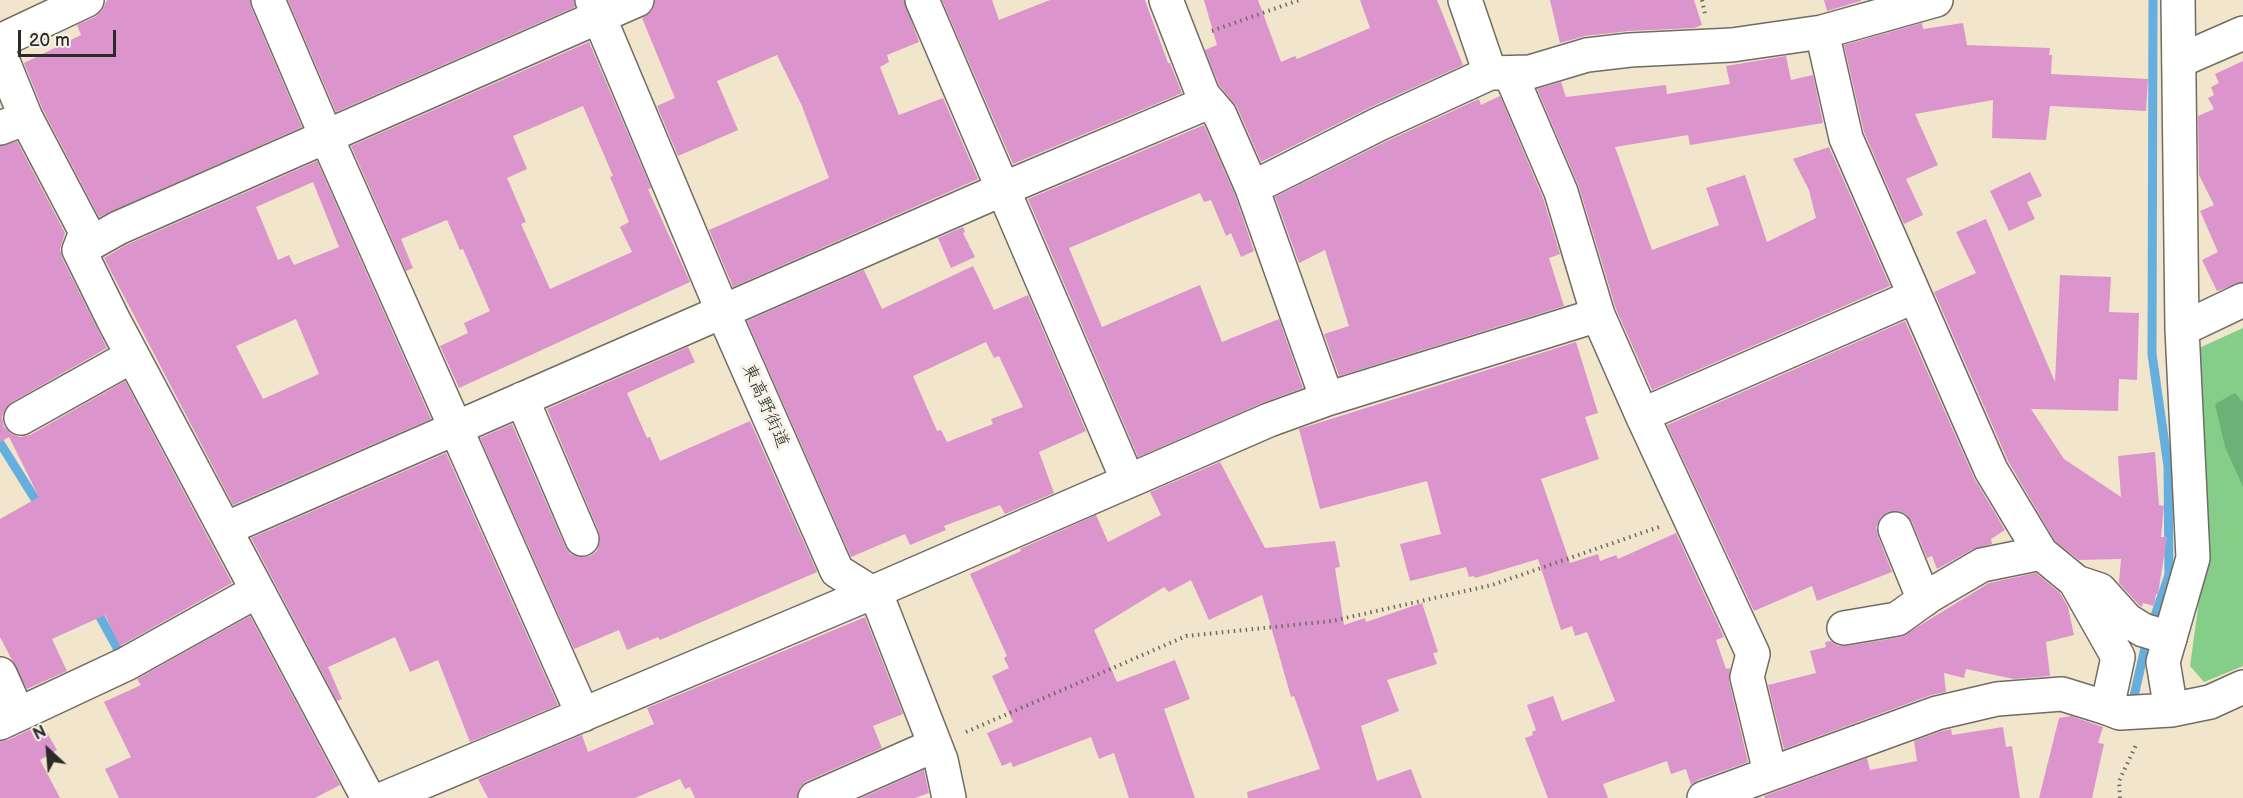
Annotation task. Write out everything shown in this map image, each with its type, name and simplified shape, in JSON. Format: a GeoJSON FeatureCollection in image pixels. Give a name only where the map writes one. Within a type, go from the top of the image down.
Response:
{"type":"FeatureCollection","features":[{"type":"Feature","properties":{"kind":"street"},"geometry":{"type":"LineString","coordinates":[[0,41],[87,0]]}},
{"type":"Feature","properties":{"kind":"street"},"geometry":{"type":"LineString","coordinates":[[268,0],[583,715]]}},
{"type":"Feature","properties":{"kind":"street"},"geometry":{"type":"LineString","coordinates":[[80,250],[118,228],[326,136],[595,8],[637,0]]}},
{"type":"Feature","properties":{"kind":"street"},"geometry":{"type":"LineString","coordinates":[[922,0],[1128,481]]}},
{"type":"Feature","properties":{"kind":"street"},"geometry":{"type":"LineString","coordinates":[[1166,0],[1203,95],[1220,116],[1252,188],[1327,399]]}},
{"type":"Feature","properties":{"kind":"street"},"geometry":{"type":"LineString","coordinates":[[1465,0],[1561,192],[1598,315],[1753,654],[1747,677],[1759,784]]}},
{"type":"Feature","properties":{"kind":"street"},"geometry":{"type":"LineString","coordinates":[[1252,188],[1378,124],[1500,73],[1530,72],[1587,55],[1630,50],[1732,45],[1821,32],[1872,9],[1936,0]]}},
{"type":"Feature","properties":{"kind":"street"},"geometry":{"type":"LineString","coordinates":[[2156,711],[2163,662],[2157,635],[2193,558],[2182,328],[2178,0]]}},
{"type":"Feature","properties":{"kind":"street","name":"東高野街道"},"geometry":{"type":"LineString","coordinates":[[595,8],[837,571],[877,596],[941,760],[949,798]]}},
{"type":"Feature","properties":{"kind":"street"},"geometry":{"type":"LineString","coordinates":[[1821,32],[1846,138],[1991,470],[2041,553],[2075,581],[2100,590],[2127,620],[2157,635]]}},
{"type":"Feature","properties":{"kind":"street"},"geometry":{"type":"LineString","coordinates":[[2179,62],[2243,33]]}},
{"type":"Feature","properties":{"kind":"street"},"geometry":{"type":"LineString","coordinates":[[0,54],[13,123],[86,232],[80,250],[132,356],[368,798]]}},
{"type":"Feature","properties":{"kind":"street"},"geometry":{"type":"LineString","coordinates":[[225,529],[1003,189],[1209,102]]}},
{"type":"Feature","properties":{"kind":"street"},"geometry":{"type":"LineString","coordinates":[[1642,415],[1915,296]]}},
{"type":"Feature","properties":{"kind":"street"},"geometry":{"type":"LineString","coordinates":[[2182,328],[2243,300]]}},
{"type":"Feature","properties":{"kind":"street"},"geometry":{"type":"LineString","coordinates":[[385,798],[1269,420],[1327,399],[1598,315]]}},
{"type":"Feature","properties":{"kind":"street"},"geometry":{"type":"LineString","coordinates":[[21,418],[132,356]]}},
{"type":"Feature","properties":{"kind":"street"},"geometry":{"type":"LineString","coordinates":[[522,399],[582,538]]}},
{"type":"Feature","properties":{"kind":"street"},"geometry":{"type":"LineString","coordinates":[[1895,529],[1924,600]]}},
{"type":"Feature","properties":{"kind":"street"},"geometry":{"type":"LineString","coordinates":[[1844,628],[1897,619],[1982,565],[2041,553]]}},
{"type":"Feature","properties":{"kind":"street"},"geometry":{"type":"LineString","coordinates":[[2075,581],[2118,657],[2106,708]]}},
{"type":"Feature","properties":{"kind":"street"},"geometry":{"type":"LineString","coordinates":[[0,674],[9,719],[126,664],[257,591]]}},
{"type":"Feature","properties":{"kind":"street"},"geometry":{"type":"LineString","coordinates":[[1704,798],[1759,784],[1937,713],[1997,699],[2062,694],[2120,713],[2156,711],[2210,702],[2243,687]]}},
{"type":"Feature","properties":{"kind":"street"},"geometry":{"type":"LineString","coordinates":[[815,798],[935,745]]}},
{"type":"Feature","properties":{"kind":"path"},"geometry":{"type":"LineString","coordinates":[[1183,42],[1299,0]]}},
{"type":"Feature","properties":{"kind":"path"},"geometry":{"type":"LineString","coordinates":[[935,745],[1186,636],[1332,621],[1492,585],[1690,516]]}},
{"type":"Feature","properties":{"kind":"path"},"geometry":{"type":"LineString","coordinates":[[2120,798],[2119,782],[2138,740],[2156,711]]}},
{"type":"Feature","properties":{"kind":"green space"},"geometry":{"type":"Polygon","coordinates":[[[2243,328],[2243,666],[2204,682],[2190,666],[2209,528],[2199,348],[2243,328]]]}},
{"type":"Feature","properties":{"kind":"green space"},"geometry":{"type":"Polygon","coordinates":[[[2235,393],[2243,402],[2243,487],[2225,447],[2215,404],[2235,393]]]}},
{"type":"Feature","properties":{"kind":"building"},"geometry":{"type":"Polygon","coordinates":[[[107,0],[250,0],[302,127],[99,217],[43,110],[24,63],[81,35],[77,25],[95,17],[102,11],[107,0]]]}},
{"type":"Feature","properties":{"kind":"building"},"geometry":{"type":"Polygon","coordinates":[[[288,0],[574,0],[575,7],[336,112],[288,0]]]}},
{"type":"Feature","properties":{"kind":"building"},"geometry":{"type":"Polygon","coordinates":[[[655,0],[904,0],[919,42],[887,55],[889,62],[880,67],[899,115],[943,98],[978,179],[733,287],[709,230],[829,178],[802,106],[777,55],[717,81],[738,130],[678,156],[657,106],[675,98],[642,18],[652,11],[655,0]]]}},
{"type":"Feature","properties":{"kind":"building"},"geometry":{"type":"Polygon","coordinates":[[[942,0],[992,0],[999,20],[1050,0],[1145,0],[1168,63],[1170,63],[1182,93],[1013,164],[942,0]]]}},
{"type":"Feature","properties":{"kind":"building"},"geometry":{"type":"Polygon","coordinates":[[[1204,0],[1258,0],[1281,62],[1295,56],[1297,59],[1370,28],[1360,0],[1437,0],[1463,65],[1371,107],[1261,162],[1237,107],[1219,85],[1205,50],[1217,45],[1204,0]]]}},
{"type":"Feature","properties":{"kind":"building"},"geometry":{"type":"Polygon","coordinates":[[[1550,0],[1694,0],[1702,25],[1694,28],[1585,36],[1560,43],[1550,0]]]}},
{"type":"Feature","properties":{"kind":"building"},"geometry":{"type":"Polygon","coordinates":[[[1824,0],[1861,0],[1861,1],[1827,11],[1824,0]]]}},
{"type":"Feature","properties":{"kind":"building"},"geometry":{"type":"Polygon","coordinates":[[[1922,23],[1923,29],[1963,23],[1967,45],[2050,48],[2051,74],[2148,79],[2146,111],[2050,106],[2046,140],[1992,138],[1993,100],[1915,114],[1938,165],[1906,179],[1923,215],[1904,224],[1864,132],[1844,45],[1922,23]]]}},
{"type":"Feature","properties":{"kind":"building"},"geometry":{"type":"Polygon","coordinates":[[[589,42],[651,188],[648,189],[690,282],[459,388],[440,346],[468,333],[464,323],[490,311],[463,249],[460,250],[447,220],[401,239],[413,268],[406,271],[351,146],[589,42]],[[583,106],[513,136],[527,169],[507,178],[526,222],[521,224],[550,289],[632,252],[620,227],[629,222],[610,177],[613,176],[583,106]]]}},
{"type":"Feature","properties":{"kind":"building"},"geometry":{"type":"Polygon","coordinates":[[[1786,56],[1791,80],[1813,75],[1823,123],[1690,145],[1688,135],[1615,147],[1652,250],[1719,225],[1706,188],[1745,175],[1767,242],[1816,218],[1809,190],[1793,159],[1829,147],[1890,286],[1652,390],[1616,309],[1579,187],[1537,89],[1561,82],[1566,97],[1666,85],[1667,94],[1730,84],[1726,66],[1786,56]]]}},
{"type":"Feature","properties":{"kind":"building"},"geometry":{"type":"Polygon","coordinates":[[[2243,61],[2243,282],[2217,291],[2202,260],[2218,252],[2200,211],[2214,205],[2199,175],[2198,116],[2214,109],[2208,98],[2214,95],[2211,87],[2219,83],[2215,74],[2243,61]]]}},
{"type":"Feature","properties":{"kind":"building"},"geometry":{"type":"Polygon","coordinates":[[[1500,96],[1543,198],[1560,254],[1549,258],[1564,306],[1339,376],[1324,334],[1349,326],[1325,250],[1299,263],[1275,197],[1387,141],[1479,99],[1481,105],[1500,96]]]}},
{"type":"Feature","properties":{"kind":"building"},"geometry":{"type":"Polygon","coordinates":[[[1204,125],[1235,195],[1254,251],[1241,257],[1231,233],[1226,236],[1211,200],[1204,202],[1200,193],[1069,248],[1102,327],[1200,285],[1222,342],[1279,319],[1303,388],[1262,403],[1138,457],[1028,199],[1204,125]]]}},
{"type":"Feature","properties":{"kind":"building"},"geometry":{"type":"Polygon","coordinates":[[[17,141],[65,233],[60,249],[62,258],[107,348],[12,402],[5,409],[2,417],[4,427],[20,437],[30,435],[125,381],[232,583],[120,646],[105,615],[52,639],[67,671],[27,689],[0,637],[0,519],[39,497],[9,437],[0,442],[0,146],[17,141]]]}},
{"type":"Feature","properties":{"kind":"building"},"geometry":{"type":"Polygon","coordinates":[[[317,161],[431,419],[233,505],[104,258],[126,245],[317,161]],[[313,182],[256,207],[278,260],[289,255],[294,265],[339,247],[313,182]],[[296,319],[236,346],[263,399],[319,374],[296,319]]]}},
{"type":"Feature","properties":{"kind":"building"},"geometry":{"type":"Polygon","coordinates":[[[2030,172],[2042,196],[2027,202],[2035,219],[2009,231],[1990,191],[2030,172]]]}},
{"type":"Feature","properties":{"kind":"building"},"geometry":{"type":"Polygon","coordinates":[[[1986,219],[2055,382],[2060,275],[2111,277],[2109,312],[2139,313],[2137,380],[2119,379],[2118,411],[2031,409],[2064,459],[2121,497],[2118,456],[2155,452],[2159,505],[2164,506],[2161,537],[2167,537],[2154,606],[2143,603],[2142,607],[2119,583],[2121,559],[2079,560],[2055,541],[2008,461],[1934,292],[1976,273],[1956,232],[1986,219]]]}},
{"type":"Feature","properties":{"kind":"building"},"geometry":{"type":"Polygon","coordinates":[[[963,227],[965,232],[963,233],[975,257],[951,268],[938,238],[963,227]]]}},
{"type":"Feature","properties":{"kind":"building"},"geometry":{"type":"Polygon","coordinates":[[[973,266],[994,310],[1028,295],[1086,431],[1039,452],[1054,493],[1005,514],[1000,505],[944,526],[946,530],[910,545],[905,534],[851,557],[747,321],[864,270],[882,309],[973,266]],[[986,342],[913,376],[937,431],[941,430],[947,442],[993,424],[991,419],[1023,407],[999,356],[994,358],[986,342]]]}},
{"type":"Feature","properties":{"kind":"building"},"geometry":{"type":"Polygon","coordinates":[[[1905,321],[1974,478],[2005,530],[1991,539],[1992,544],[1973,549],[1937,569],[1932,556],[1927,558],[1907,515],[1898,511],[1888,512],[1881,517],[1876,527],[1892,572],[1817,601],[1812,586],[1754,611],[1667,425],[1905,321]]]}},
{"type":"Feature","properties":{"kind":"building"},"geometry":{"type":"Polygon","coordinates":[[[1576,342],[1598,413],[1585,417],[1599,459],[1541,479],[1570,563],[1598,554],[1600,561],[1616,555],[1618,559],[1676,533],[1724,637],[1716,640],[1726,669],[1730,668],[1729,681],[1748,762],[1698,780],[1691,785],[1686,769],[1671,774],[1667,761],[1603,784],[1608,798],[1548,798],[1525,738],[1533,735],[1532,732],[1536,730],[1527,705],[1553,696],[1562,721],[1615,701],[1587,632],[1575,636],[1572,626],[1561,630],[1538,559],[1475,578],[1474,576],[1469,577],[1466,567],[1410,581],[1400,544],[1441,534],[1427,481],[1320,509],[1299,429],[1576,342]]]}},
{"type":"Feature","properties":{"kind":"building"},"geometry":{"type":"Polygon","coordinates":[[[688,347],[695,362],[627,393],[660,461],[750,421],[817,572],[660,640],[658,637],[627,650],[619,630],[574,649],[480,438],[512,424],[565,546],[570,554],[579,557],[590,556],[597,551],[600,542],[599,532],[547,409],[688,347]]]}},
{"type":"Feature","properties":{"kind":"building"},"geometry":{"type":"Polygon","coordinates":[[[446,453],[558,705],[470,742],[438,660],[410,672],[395,637],[328,667],[342,699],[337,701],[251,538],[446,453]]]}},
{"type":"Feature","properties":{"kind":"building"},"geometry":{"type":"Polygon","coordinates":[[[1220,462],[1265,548],[1335,541],[1340,567],[1335,568],[1344,625],[1365,618],[1366,622],[1422,603],[1438,652],[1433,653],[1437,664],[1387,680],[1399,711],[1361,726],[1377,781],[1411,769],[1422,798],[1248,798],[1247,792],[1320,769],[1294,696],[1291,697],[1262,595],[1209,620],[1191,580],[1169,592],[1164,587],[1094,630],[1117,682],[1175,660],[1190,699],[1164,709],[1195,798],[1129,798],[1114,753],[1099,759],[1091,737],[1013,767],[1011,762],[1002,766],[987,733],[1013,722],[992,676],[1009,668],[1004,658],[1007,656],[970,574],[1096,515],[1108,542],[1161,515],[1150,492],[1220,462]]]}},
{"type":"Feature","properties":{"kind":"building"},"geometry":{"type":"Polygon","coordinates":[[[2036,573],[2060,593],[2068,607],[2074,635],[2046,642],[2050,676],[2014,679],[1966,669],[1964,678],[1944,673],[1946,692],[1931,695],[1784,749],[1768,685],[1816,673],[1810,651],[1826,647],[1825,642],[1831,641],[1838,646],[1847,646],[1901,637],[1989,583],[2036,573]]]}},
{"type":"Feature","properties":{"kind":"building"},"geometry":{"type":"Polygon","coordinates":[[[250,616],[340,785],[315,798],[119,798],[105,769],[131,757],[104,702],[141,685],[137,679],[250,616]]]}},
{"type":"Feature","properties":{"kind":"building"},"geometry":{"type":"Polygon","coordinates":[[[865,617],[903,714],[873,726],[882,748],[807,781],[800,787],[797,798],[695,798],[690,787],[685,789],[680,779],[635,798],[488,798],[478,779],[582,735],[588,752],[654,724],[647,708],[865,617]]]}},
{"type":"Feature","properties":{"kind":"building"},"geometry":{"type":"Polygon","coordinates":[[[2071,716],[2103,727],[2098,743],[2104,744],[2092,798],[2039,798],[2059,718],[2071,716]]]}},
{"type":"Feature","properties":{"kind":"building"},"geometry":{"type":"Polygon","coordinates":[[[42,724],[57,750],[40,760],[60,798],[0,798],[0,741],[8,740],[42,724]]]}},
{"type":"Feature","properties":{"kind":"building"},"geometry":{"type":"Polygon","coordinates":[[[2003,727],[2006,747],[2012,746],[2020,798],[1765,798],[1764,796],[1867,758],[1870,770],[1917,761],[1914,741],[1942,731],[1951,729],[1952,735],[2003,727]]]}},
{"type":"Feature","properties":{"kind":"building"},"geometry":{"type":"Polygon","coordinates":[[[924,770],[929,793],[915,798],[861,798],[924,770]]]}},
{"type":"Feature","properties":{"kind":"waterway"},"geometry":{"type":"LineString","coordinates":[[2132,705],[2147,639],[2169,575],[2168,466],[2152,354],[2153,0]]}},
{"type":"Feature","properties":{"kind":"waterway"},"geometry":{"type":"LineString","coordinates":[[0,443],[42,510]]}},
{"type":"Feature","properties":{"kind":"waterway"},"geometry":{"type":"LineString","coordinates":[[94,606],[120,653]]}}]}
